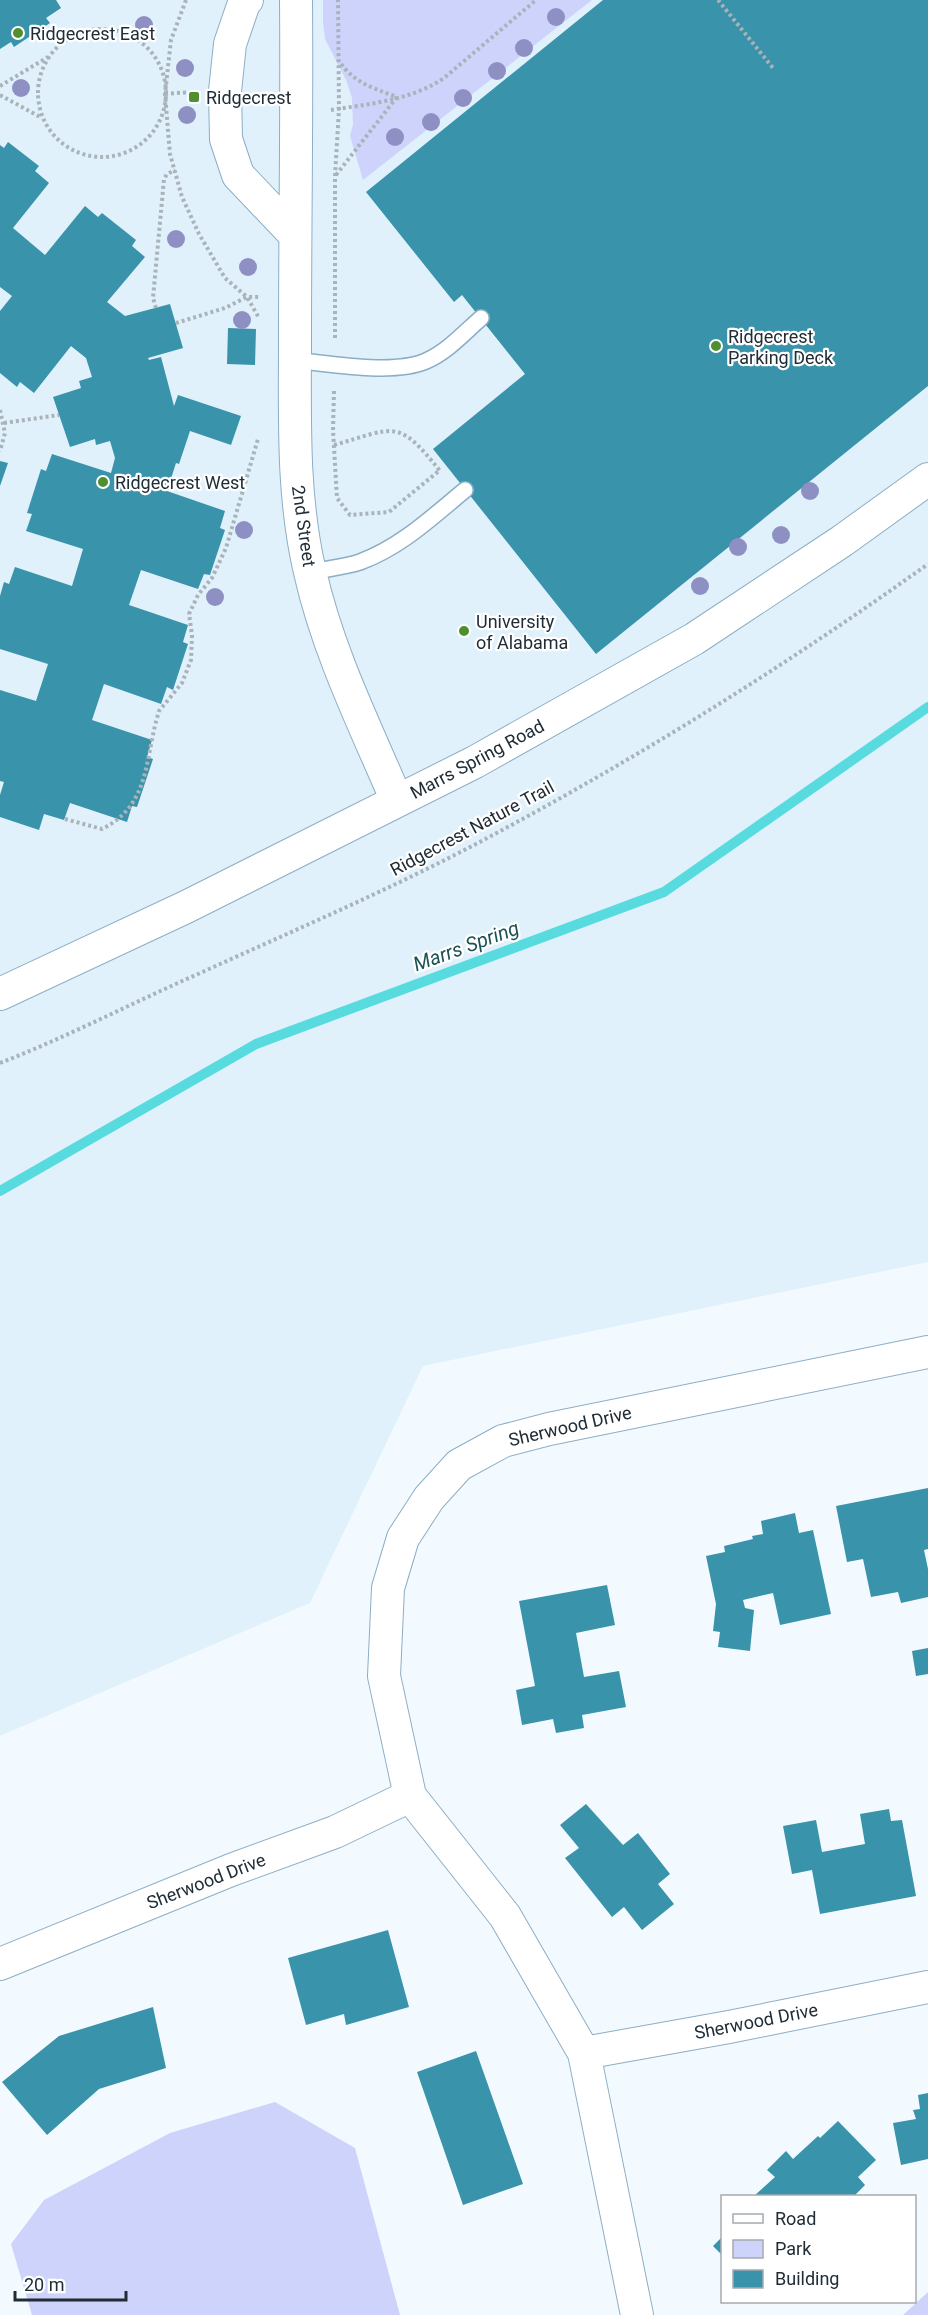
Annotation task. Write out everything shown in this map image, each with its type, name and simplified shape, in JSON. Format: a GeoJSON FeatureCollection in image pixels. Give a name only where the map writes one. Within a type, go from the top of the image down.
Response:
{"type":"FeatureCollection","features":[{"type":"Feature","properties":{"kind":"street"},"geometry":{"type":"LineString","coordinates":[[247,0],[230,44],[225,91],[226,139],[238,175],[295,235]]}},
{"type":"Feature","properties":{"kind":"street","name":"2nd Street"},"geometry":{"type":"LineString","coordinates":[[296,0],[294,448],[299,508],[310,572],[331,646],[397,801]]}},
{"type":"Feature","properties":{"kind":"street","name":"Marrs Spring Road"},"geometry":{"type":"LineString","coordinates":[[0,993],[186,907],[475,762],[694,639],[842,541],[928,479]]}},
{"type":"Feature","properties":{"kind":"street","name":"Sherwood Drive"},"geometry":{"type":"LineString","coordinates":[[638,2315],[584,2053],[505,1916],[410,1796],[384,1676],[388,1588],[403,1538],[429,1498],[459,1465],[503,1441],[549,1429],[928,1352]]}},
{"type":"Feature","properties":{"kind":"street","name":"Sherwood Drive"},"geometry":{"type":"LineString","coordinates":[[0,1964],[231,1870],[335,1832],[410,1796]]}},
{"type":"Feature","properties":{"kind":"street","name":"Sherwood Drive"},"geometry":{"type":"LineString","coordinates":[[584,2053],[928,1987]]}},
{"type":"Feature","properties":{"kind":"lane"},"geometry":{"type":"LineString","coordinates":[[296,360],[406,367],[425,362],[442,352],[481,318]]}},
{"type":"Feature","properties":{"kind":"lane"},"geometry":{"type":"LineString","coordinates":[[310,572],[359,562],[387,550],[410,535],[465,490]]}},
{"type":"Feature","properties":{"kind":"path"},"geometry":{"type":"LineString","coordinates":[[186,0],[171,40],[165,94],[170,154],[182,197],[199,234],[225,278],[248,297],[261,322]]}},
{"type":"Feature","properties":{"kind":"path"},"geometry":{"type":"LineString","coordinates":[[338,0],[339,109],[335,176],[334,364],[334,445],[338,498],[350,515],[389,512],[440,471]]}},
{"type":"Feature","properties":{"kind":"path"},"geometry":{"type":"LineString","coordinates":[[297,116],[427,89],[444,78],[536,0]]}},
{"type":"Feature","properties":{"kind":"path"},"geometry":{"type":"LineString","coordinates":[[717,0],[773,68]]}},
{"type":"Feature","properties":{"kind":"path"},"geometry":{"type":"LineString","coordinates":[[0,86],[48,57],[64,41],[83,31],[104,28],[126,34],[144,45],[158,63],[165,83],[165,104],[159,123],[147,140],[129,151],[109,157],[89,156],[70,149],[54,136],[43,119],[38,99],[40,77],[48,57]]}},
{"type":"Feature","properties":{"kind":"path"},"geometry":{"type":"LineString","coordinates":[[339,61],[348,75],[397,97]]}},
{"type":"Feature","properties":{"kind":"path"},"geometry":{"type":"LineString","coordinates":[[0,95],[43,119]]}},
{"type":"Feature","properties":{"kind":"path"},"geometry":{"type":"LineString","coordinates":[[335,176],[397,97]]}},
{"type":"Feature","properties":{"kind":"path"},"geometry":{"type":"LineString","coordinates":[[156,308],[153,298],[164,179],[174,170]]}},
{"type":"Feature","properties":{"kind":"path"},"geometry":{"type":"LineString","coordinates":[[176,323],[225,308],[248,297]]}},
{"type":"Feature","properties":{"kind":"path"},"geometry":{"type":"LineString","coordinates":[[0,410],[5,433],[0,451]]}},
{"type":"Feature","properties":{"kind":"path"},"geometry":{"type":"LineString","coordinates":[[4,423],[59,415]]}},
{"type":"Feature","properties":{"kind":"path"},"geometry":{"type":"LineString","coordinates":[[334,445],[379,431],[393,430],[408,435],[444,475]]}},
{"type":"Feature","properties":{"kind":"path"},"geometry":{"type":"LineString","coordinates":[[64,819],[102,829],[120,818],[141,790],[159,711],[182,683],[191,660],[189,614],[198,595],[212,578],[226,548],[260,432]]}},
{"type":"Feature","properties":{"kind":"path","name":"Ridgecrest Nature Trail"},"geometry":{"type":"LineString","coordinates":[[0,1063],[40,1048],[377,893],[491,836],[650,748],[833,632],[928,564]]}},
{"type":"Feature","properties":{"kind":"shaded area","name":"University of Alabama"},"geometry":{"type":"Polygon","coordinates":[[[0,0],[928,0],[928,1262],[423,1366],[310,1603],[0,1736],[0,0]]]}},
{"type":"Feature","properties":{"kind":"green space"},"geometry":{"type":"Polygon","coordinates":[[[323,0],[592,0],[363,180],[350,136],[353,124],[352,98],[346,80],[325,39],[323,0]]]}},
{"type":"Feature","properties":{"kind":"green space"},"geometry":{"type":"Polygon","coordinates":[[[275,2102],[355,2148],[400,2315],[32,2315],[11,2244],[44,2200],[170,2133],[275,2102]]]}},
{"type":"Feature","properties":{"kind":"green space"},"geometry":{"type":"Polygon","coordinates":[[[928,2292],[928,2315],[903,2315],[928,2292]]]}},
{"type":"Feature","properties":{"kind":"building","name":"Ridgecrest East"},"geometry":{"type":"Polygon","coordinates":[[[0,0],[56,0],[61,8],[46,18],[50,23],[14,47],[11,42],[0,49],[0,0]]]}},
{"type":"Feature","properties":{"kind":"building","name":"Ridgecrest Parking Deck"},"geometry":{"type":"Polygon","coordinates":[[[603,0],[928,0],[928,386],[596,654],[433,449],[525,374],[462,295],[454,302],[366,192],[603,0]]]}},
{"type":"Feature","properties":{"kind":"building","name":"Ridgecrest West"},"geometry":{"type":"Polygon","coordinates":[[[8,142],[39,166],[35,171],[49,183],[13,228],[45,255],[85,206],[98,217],[102,213],[136,240],[132,246],[145,257],[107,302],[125,316],[170,304],[183,348],[148,358],[149,360],[161,357],[174,406],[178,395],[241,416],[231,445],[190,431],[167,491],[225,511],[220,528],[225,530],[210,575],[204,574],[198,589],[141,570],[129,605],[188,625],[183,642],[188,644],[173,690],[167,687],[161,704],[104,684],[92,720],[152,740],[147,757],[153,759],[137,807],[132,806],[127,822],[70,803],[64,820],[44,814],[39,830],[0,817],[0,795],[4,782],[0,781],[0,690],[36,701],[48,664],[0,649],[0,596],[4,582],[9,584],[15,567],[72,586],[83,549],[26,531],[32,514],[27,513],[41,469],[46,471],[52,454],[111,473],[115,458],[110,441],[96,445],[95,439],[70,447],[53,397],[81,388],[79,381],[92,377],[86,358],[71,346],[34,393],[20,382],[17,387],[0,373],[0,311],[12,296],[0,287],[0,145],[4,148],[8,142]]]}},
{"type":"Feature","properties":{"kind":"building"},"geometry":{"type":"Polygon","coordinates":[[[228,328],[256,329],[255,365],[227,364],[228,328]]]}},
{"type":"Feature","properties":{"kind":"building"},"geometry":{"type":"Polygon","coordinates":[[[0,461],[8,463],[0,486],[0,461]]]}},
{"type":"Feature","properties":{"kind":"building"},"geometry":{"type":"Polygon","coordinates":[[[928,1488],[928,1549],[924,1550],[928,1569],[928,1597],[901,1603],[898,1592],[871,1597],[863,1559],[847,1562],[836,1506],[928,1488]]]}},
{"type":"Feature","properties":{"kind":"building"},"geometry":{"type":"Polygon","coordinates":[[[795,1513],[799,1533],[813,1530],[831,1614],[780,1625],[773,1593],[743,1600],[745,1608],[754,1610],[750,1651],[718,1647],[720,1632],[713,1631],[716,1604],[706,1556],[725,1552],[724,1546],[753,1539],[752,1536],[763,1534],[761,1521],[795,1513]]]}},
{"type":"Feature","properties":{"kind":"building"},"geometry":{"type":"Polygon","coordinates":[[[607,1585],[615,1625],[576,1633],[584,1677],[619,1671],[626,1707],[582,1715],[584,1728],[556,1733],[553,1719],[522,1725],[516,1690],[535,1686],[519,1601],[607,1585]]]}},
{"type":"Feature","properties":{"kind":"building"},"geometry":{"type":"Polygon","coordinates":[[[928,1648],[928,1674],[916,1676],[912,1651],[928,1648]]]}},
{"type":"Feature","properties":{"kind":"building"},"geometry":{"type":"Polygon","coordinates":[[[586,1804],[623,1845],[638,1833],[670,1874],[658,1884],[674,1904],[642,1930],[624,1907],[612,1917],[565,1858],[579,1848],[560,1825],[586,1804]]]}},
{"type":"Feature","properties":{"kind":"building"},"geometry":{"type":"Polygon","coordinates":[[[889,1809],[891,1821],[902,1820],[916,1896],[820,1914],[812,1870],[792,1874],[783,1826],[816,1820],[822,1852],[865,1844],[860,1814],[889,1809]]]}},
{"type":"Feature","properties":{"kind":"building"},"geometry":{"type":"Polygon","coordinates":[[[388,1930],[409,2007],[346,2025],[344,2014],[306,2025],[288,1958],[388,1930]]]}},
{"type":"Feature","properties":{"kind":"building"},"geometry":{"type":"Polygon","coordinates":[[[153,2007],[166,2068],[99,2089],[47,2135],[2,2082],[59,2036],[153,2007]]]}},
{"type":"Feature","properties":{"kind":"building"},"geometry":{"type":"Polygon","coordinates":[[[476,2051],[523,2184],[463,2205],[417,2072],[476,2051]]]}},
{"type":"Feature","properties":{"kind":"building"},"geometry":{"type":"Polygon","coordinates":[[[928,2093],[928,2159],[901,2165],[893,2123],[916,2119],[913,2110],[920,2109],[918,2095],[928,2093]]]}},
{"type":"Feature","properties":{"kind":"building"},"geometry":{"type":"Polygon","coordinates":[[[838,2121],[876,2160],[858,2177],[865,2185],[855,2195],[755,2195],[775,2177],[767,2170],[786,2151],[793,2159],[818,2136],[820,2138],[838,2121]]]}},
{"type":"Feature","properties":{"kind":"building"},"geometry":{"type":"Polygon","coordinates":[[[721,2238],[721,2254],[713,2246],[721,2238]]]}},
{"type":"Feature","properties":{"kind":"waterway","name":"Marrs Spring"},"geometry":{"type":"LineString","coordinates":[[0,1191],[256,1044],[664,892],[928,707]]}},
{"type":"Feature","properties":{"kind":"place","name":"Ridgecrest East"},"geometry":{"type":"Point","coordinates":[18,33]}},
{"type":"Feature","properties":{"kind":"place","name":"Ridgecrest"},"geometry":{"type":"Point","coordinates":[194,97]}},
{"type":"Feature","properties":{"kind":"place","name":"Ridgecrest Parking Deck"},"geometry":{"type":"Point","coordinates":[716,346]}},
{"type":"Feature","properties":{"kind":"place","name":"Ridgecrest West"},"geometry":{"type":"Point","coordinates":[103,482]}},
{"type":"Feature","properties":{"kind":"place","name":"University of Alabama"},"geometry":{"type":"Point","coordinates":[464,631]}}]}
